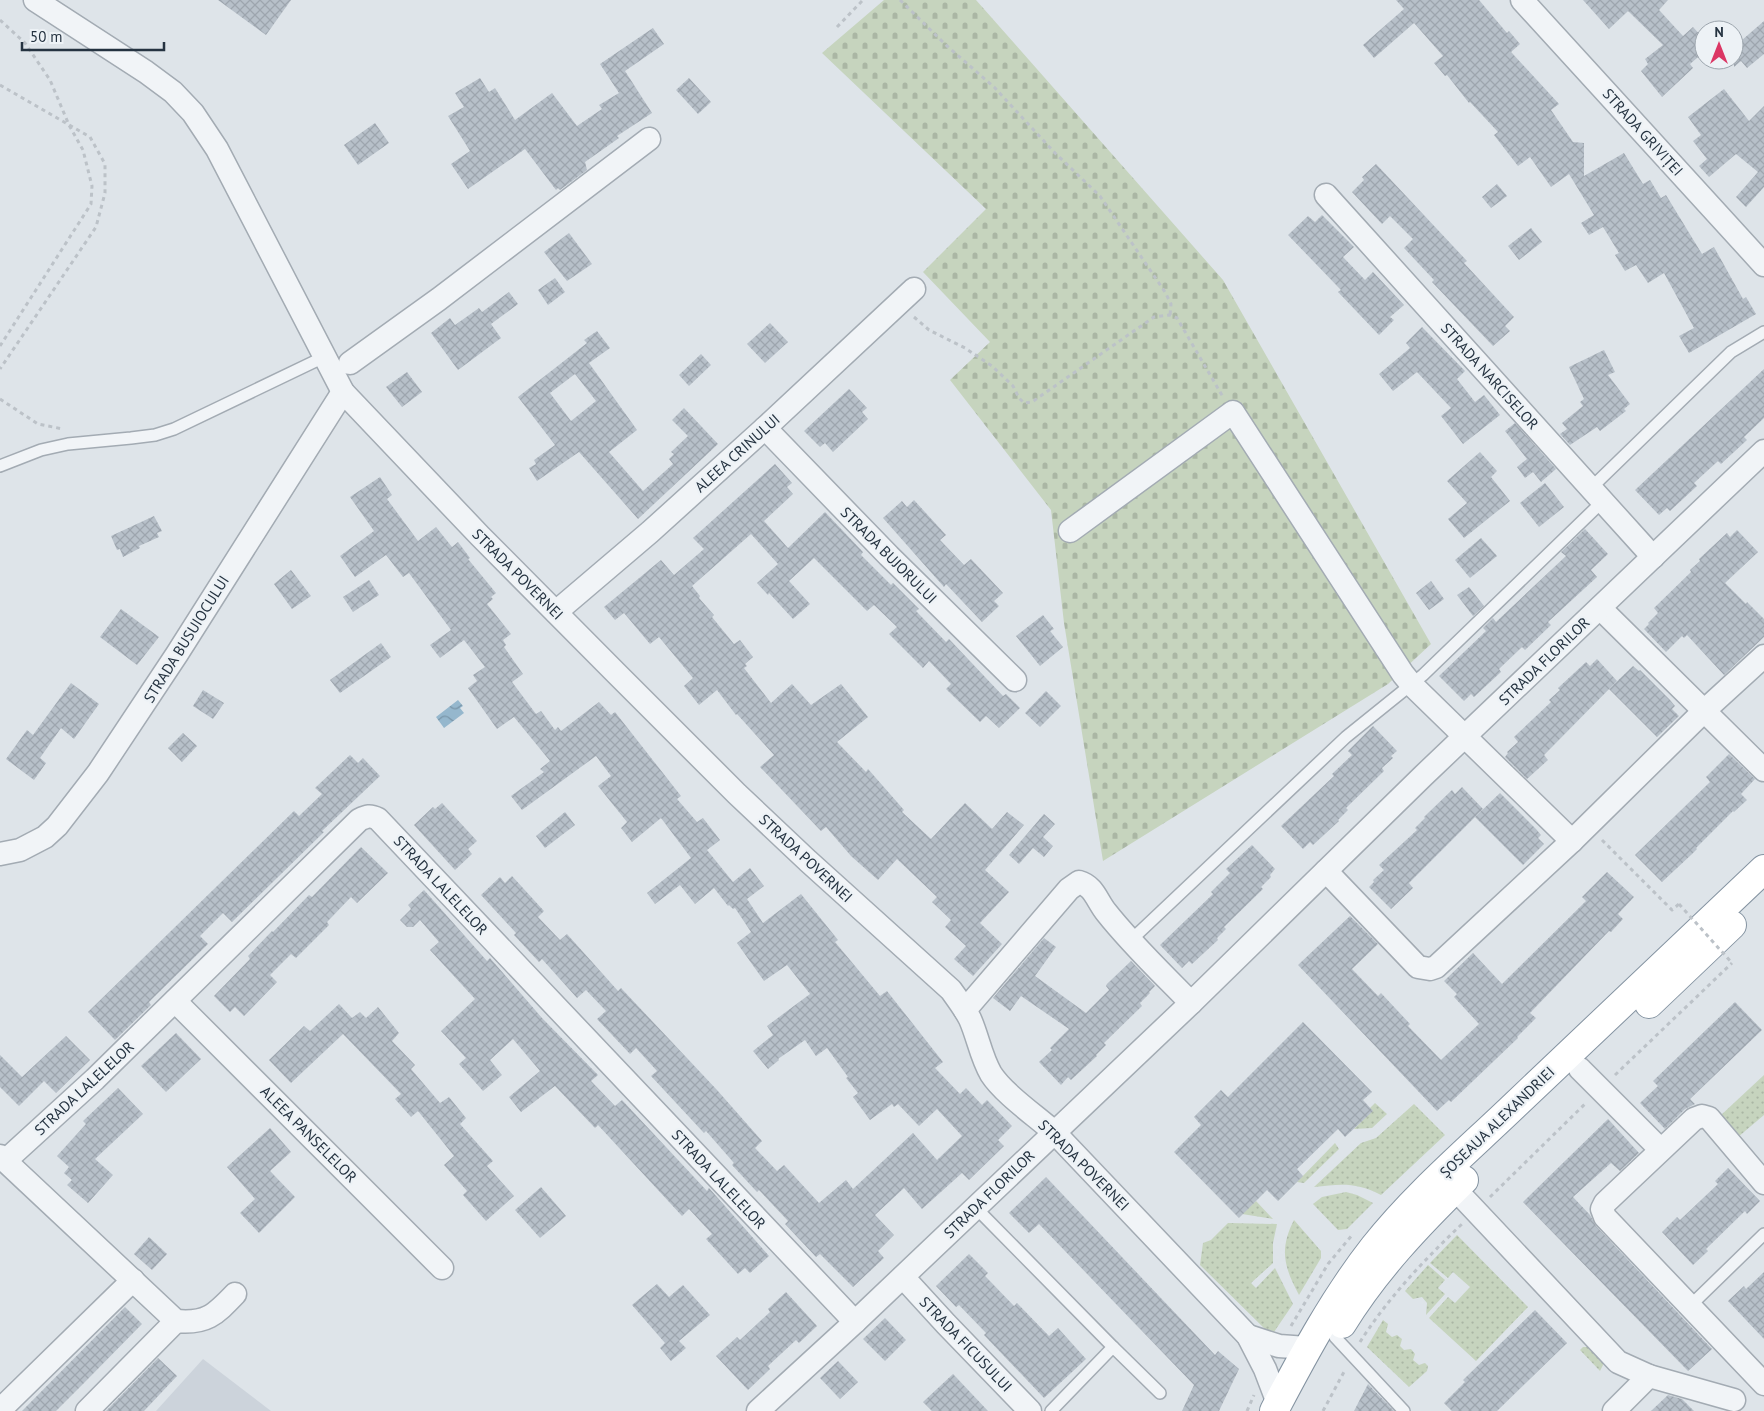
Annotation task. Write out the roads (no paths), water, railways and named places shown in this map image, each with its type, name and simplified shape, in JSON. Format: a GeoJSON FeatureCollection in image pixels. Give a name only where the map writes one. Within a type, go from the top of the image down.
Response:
{"type":"FeatureCollection","features":[{"type":"Feature","properties":{"kind":"highway","name":"ȘOSEAUA ALEXANDRIEI"},"geometry":{"type":"LineString","coordinates":[[1282,1408],[1307,1348],[1351,1278],[1394,1223],[1563,1059],[1764,869]]}},
{"type":"Feature","properties":{"kind":"highway","name":"ȘOSEAUA ALEXANDRIEI"},"geometry":{"type":"LineString","coordinates":[[1282,1408],[1346,1343],[1348,1315],[1397,1250],[1455,1189],[1764,894]]}},
{"type":"Feature","properties":{"kind":"street","name":"STRADA POVERNEI"},"geometry":{"type":"LineString","coordinates":[[35,0],[146,72],[185,103],[205,129],[338,372],[429,483],[648,706],[808,862],[951,990],[966,1010],[984,1060],[992,1075],[1019,1102],[1054,1132],[1248,1336]]}},
{"type":"Feature","properties":{"kind":"street","name":"STRADA GRIVIȚEI"},"geometry":{"type":"LineString","coordinates":[[1522,0],[1764,265]]}},
{"type":"Feature","properties":{"kind":"street"},"geometry":{"type":"LineString","coordinates":[[338,372],[454,287],[649,139]]}},
{"type":"Feature","properties":{"kind":"street","name":"STRADA NARCISELOR"},"geometry":{"type":"LineString","coordinates":[[1326,195],[1653,558]]}},
{"type":"Feature","properties":{"kind":"street","name":"ALEEA CRINULUI"},"geometry":{"type":"LineString","coordinates":[[556,612],[650,532],[914,289]]}},
{"type":"Feature","properties":{"kind":"street","name":"STRADA BUSUIOCULUI"},"geometry":{"type":"LineString","coordinates":[[0,854],[20,850],[45,837],[57,826],[98,773],[177,654],[338,372]]}},
{"type":"Feature","properties":{"kind":"street"},"geometry":{"type":"LineString","coordinates":[[1070,531],[1232,412],[1403,674],[1572,841]]}},
{"type":"Feature","properties":{"kind":"street","name":"STRADA BUJORULUI"},"geometry":{"type":"LineString","coordinates":[[765,428],[889,556],[1015,680]]}},
{"type":"Feature","properties":{"kind":"street","name":"STRADA FLORILOR"},"geometry":{"type":"LineString","coordinates":[[758,1411],[903,1277],[1191,1003],[1764,451]]}},
{"type":"Feature","properties":{"kind":"street"},"geometry":{"type":"LineString","coordinates":[[1600,608],[1764,770]]}},
{"type":"Feature","properties":{"kind":"street"},"geometry":{"type":"LineString","coordinates":[[1326,871],[1418,967],[1430,969],[1436,967],[1572,841],[1705,710],[1764,656]]}},
{"type":"Feature","properties":{"kind":"street","name":"STRADA LALELELOR"},"geometry":{"type":"LineString","coordinates":[[4,1165],[95,1079],[359,820],[367,816],[373,817],[378,819],[855,1322]]}},
{"type":"Feature","properties":{"kind":"street"},"geometry":{"type":"LineString","coordinates":[[966,1010],[1069,889],[1079,882],[1086,884],[1091,889],[1104,910],[1130,941],[1191,1003]]}},
{"type":"Feature","properties":{"kind":"street","name":"ALEEA PANSELELOR"},"geometry":{"type":"LineString","coordinates":[[175,1001],[442,1268]]}},
{"type":"Feature","properties":{"kind":"street"},"geometry":{"type":"LineString","coordinates":[[1580,1069],[1660,1149]]}},
{"type":"Feature","properties":{"kind":"street"},"geometry":{"type":"LineString","coordinates":[[1728,1405],[1762,1378],[1605,1217],[1602,1209],[1605,1203],[1660,1149],[1694,1119],[1706,1116],[1764,1183]]}},
{"type":"Feature","properties":{"kind":"street"},"geometry":{"type":"LineString","coordinates":[[4,1165],[176,1321],[206,1320],[218,1312],[235,1294]]}},
{"type":"Feature","properties":{"kind":"street","name":"ȘOSEAUA ALEXANDRIEI"},"geometry":{"type":"LineString","coordinates":[[1455,1189],[1618,1362],[1649,1376],[1728,1405]]}},
{"type":"Feature","properties":{"kind":"street","name":"STRADA FICUSULUI"},"geometry":{"type":"LineString","coordinates":[[903,1277],[1030,1411]]}},
{"type":"Feature","properties":{"kind":"street"},"geometry":{"type":"LineString","coordinates":[[0,1410],[132,1280]]}},
{"type":"Feature","properties":{"kind":"street"},"geometry":{"type":"LineString","coordinates":[[87,1411],[176,1321]]}},
{"type":"Feature","properties":{"kind":"street"},"geometry":{"type":"LineString","coordinates":[[1248,1336],[1279,1346],[1307,1348]]}},
{"type":"Feature","properties":{"kind":"street"},"geometry":{"type":"LineString","coordinates":[[1248,1336],[1262,1362],[1282,1408]]}},
{"type":"Feature","properties":{"kind":"street"},"geometry":{"type":"LineString","coordinates":[[1614,1411],[1649,1376]]}},
{"type":"Feature","properties":{"kind":"lane"},"geometry":{"type":"LineString","coordinates":[[1130,941],[1346,737],[1412,685],[1596,496],[1731,352],[1764,332]]}},
{"type":"Feature","properties":{"kind":"lane"},"geometry":{"type":"LineString","coordinates":[[0,466],[41,450],[68,444],[131,438],[174,429],[338,372]]}},
{"type":"Feature","properties":{"kind":"lane"},"geometry":{"type":"LineString","coordinates":[[975,1208],[1160,1393]]}},
{"type":"Feature","properties":{"kind":"lane"},"geometry":{"type":"LineString","coordinates":[[1690,1306],[1764,1234]]}},
{"type":"Feature","properties":{"kind":"lane"},"geometry":{"type":"LineString","coordinates":[[1346,1343],[1404,1411]]}},
{"type":"Feature","properties":{"kind":"lane"},"geometry":{"type":"LineString","coordinates":[[1051,1411],[1113,1346]]}},
{"type":"Feature","properties":{"kind":"water"},"geometry":{"type":"Polygon","coordinates":[[[458,700],[463,706],[460,708],[464,713],[444,728],[436,717],[458,700]]]}}]}
